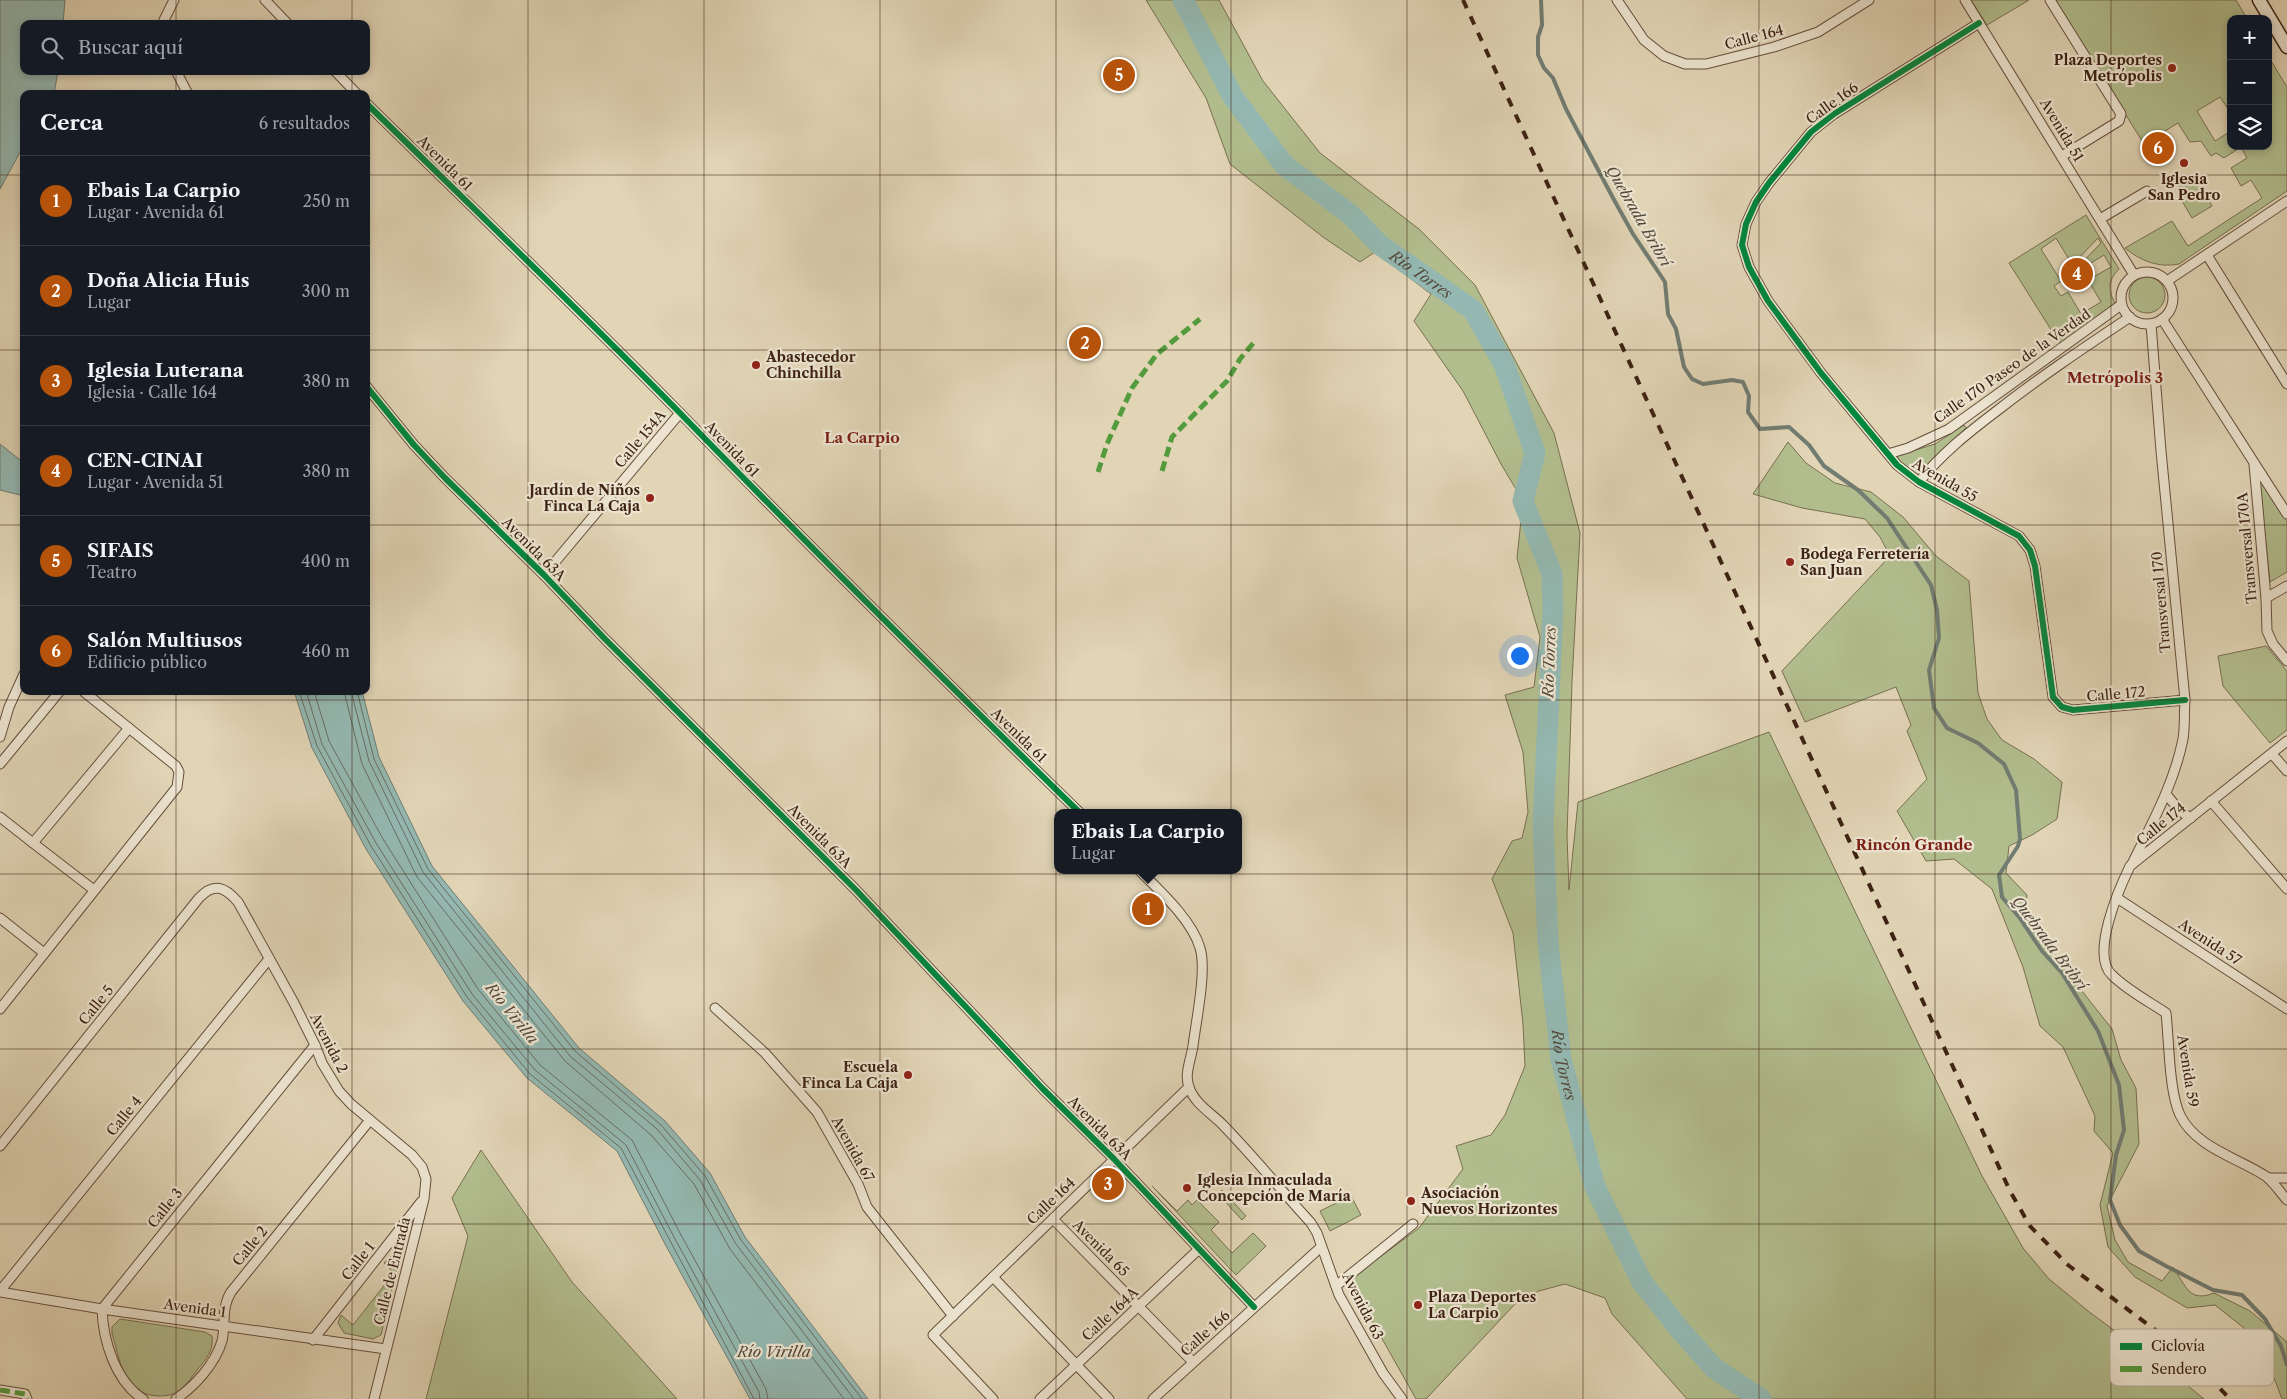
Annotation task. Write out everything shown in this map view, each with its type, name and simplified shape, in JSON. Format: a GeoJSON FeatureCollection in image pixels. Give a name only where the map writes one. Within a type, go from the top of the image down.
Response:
{"type":"FeatureCollection","features":[{"type":"Feature","properties":{"kind":"main road"},"geometry":{"type":"LineString","coordinates":[[2252,0],[2261,15]]}},
{"type":"Feature","properties":{"kind":"main road"},"geometry":{"type":"LineString","coordinates":[[2259,0],[2283,41],[2287,58]]}},
{"type":"Feature","properties":{"kind":"main road"},"geometry":{"type":"LineString","coordinates":[[2272,31],[2283,41]]}},
{"type":"Feature","properties":{"kind":"street"},"geometry":{"type":"LineString","coordinates":[[165,20],[174,0]]}},
{"type":"Feature","properties":{"kind":"street"},"geometry":{"type":"LineString","coordinates":[[265,0],[284,20]]}},
{"type":"Feature","properties":{"kind":"street","name":"Calle 164"},"geometry":{"type":"LineString","coordinates":[[1617,0],[1644,40],[1664,56],[1685,64],[1706,64],[1774,47],[1818,32],[1869,0]]}},
{"type":"Feature","properties":{"kind":"street","name":"Avenida 51"},"geometry":{"type":"LineString","coordinates":[[1965,0],[2134,275]]}},
{"type":"Feature","properties":{"kind":"street"},"geometry":{"type":"LineString","coordinates":[[2050,0],[2121,114],[2119,120],[2062,156]]}},
{"type":"Feature","properties":{"kind":"street","name":"Calle 166"},"geometry":{"type":"LineString","coordinates":[[1742,245],[1746,224],[1756,202],[1769,182],[1811,132],[1840,110],[1980,22]]}},
{"type":"Feature","properties":{"kind":"street"},"geometry":{"type":"LineString","coordinates":[[178,75],[186,90]]}},
{"type":"Feature","properties":{"kind":"street"},"geometry":{"type":"LineString","coordinates":[[339,75],[353,90]]}},
{"type":"Feature","properties":{"kind":"street","name":"Avenida 61"},"geometry":{"type":"LineString","coordinates":[[370,107],[680,413],[758,495],[1076,809]]}},
{"type":"Feature","properties":{"kind":"street"},"geometry":{"type":"LineString","coordinates":[[2100,219],[2147,190]]}},
{"type":"Feature","properties":{"kind":"street"},"geometry":{"type":"LineString","coordinates":[[2168,281],[2286,203]]}},
{"type":"Feature","properties":{"kind":"street","name":"Avenida 55"},"geometry":{"type":"LineString","coordinates":[[1742,245],[1749,266],[1768,301],[1820,373],[1903,470],[1919,482],[2015,533],[2030,550],[2035,566],[2053,697]]}},
{"type":"Feature","properties":{"kind":"street"},"geometry":{"type":"LineString","coordinates":[[2207,255],[2287,384]]}},
{"type":"Feature","properties":{"kind":"street"},"geometry":{"type":"LineString","coordinates":[[2149,272],[2160,275],[2168,281],[2173,298],[2171,309],[2162,320],[2151,324],[2139,323],[2130,317],[2121,305],[2124,286],[2134,275],[2149,272]]}},
{"type":"Feature","properties":{"kind":"street","name":"Calle 170 Paseo de la Verdad"},"geometry":{"type":"LineString","coordinates":[[1888,454],[1908,448],[1949,429],[2121,305]]}},
{"type":"Feature","properties":{"kind":"street","name":"Calle 170 Paseo de la Verdad"},"geometry":{"type":"LineString","coordinates":[[1919,482],[1934,462],[1973,428],[2022,391],[2130,317]]}},
{"type":"Feature","properties":{"kind":"street"},"geometry":{"type":"LineString","coordinates":[[2162,320],[2287,514]]}},
{"type":"Feature","properties":{"kind":"street","name":"Transversal 170"},"geometry":{"type":"LineString","coordinates":[[2130,866],[2166,794],[2175,771],[2184,737],[2185,700],[2151,324]]}},
{"type":"Feature","properties":{"kind":"street","name":"Avenida 63A"},"geometry":{"type":"LineString","coordinates":[[370,391],[414,446],[856,890],[1042,1088],[1114,1160],[1254,1307]]}},
{"type":"Feature","properties":{"kind":"street","name":"Calle 154A"},"geometry":{"type":"LineString","coordinates":[[544,575],[680,413]]}},
{"type":"Feature","properties":{"kind":"street","name":"Transversal 170A"},"geometry":{"type":"LineString","coordinates":[[2253,462],[2266,598],[2267,631],[2273,644],[2287,661]]}},
{"type":"Feature","properties":{"kind":"street"},"geometry":{"type":"LineString","coordinates":[[2266,598],[2287,586]]}},
{"type":"Feature","properties":{"kind":"street"},"geometry":{"type":"LineString","coordinates":[[0,737],[8,707],[20,682]]}},
{"type":"Feature","properties":{"kind":"street"},"geometry":{"type":"LineString","coordinates":[[0,764],[57,695]]}},
{"type":"Feature","properties":{"kind":"street"},"geometry":{"type":"LineString","coordinates":[[0,1009],[177,787],[179,772],[176,766],[88,695]]}},
{"type":"Feature","properties":{"kind":"street","name":"Calle 172"},"geometry":{"type":"LineString","coordinates":[[2053,697],[2062,707],[2073,710],[2185,700]]}},
{"type":"Feature","properties":{"kind":"street"},"geometry":{"type":"LineString","coordinates":[[33,843],[129,728]]}},
{"type":"Feature","properties":{"kind":"street","name":"Calle 174"},"geometry":{"type":"LineString","coordinates":[[2166,1013],[2111,975],[2103,961],[2105,935],[2130,866],[2287,741]]}},
{"type":"Feature","properties":{"kind":"street"},"geometry":{"type":"LineString","coordinates":[[2272,754],[2287,771]]}},
{"type":"Feature","properties":{"kind":"street"},"geometry":{"type":"LineString","coordinates":[[2166,794],[2180,811],[2191,818]]}},
{"type":"Feature","properties":{"kind":"street"},"geometry":{"type":"LineString","coordinates":[[2211,802],[2287,889]]}},
{"type":"Feature","properties":{"kind":"street"},"geometry":{"type":"LineString","coordinates":[[0,817],[94,890]]}},
{"type":"Feature","properties":{"kind":"street"},"geometry":{"type":"LineString","coordinates":[[1143,874],[1180,914],[1193,932],[1200,948],[1202,969],[1192,1056],[1187,1077],[1189,1088]]}},
{"type":"Feature","properties":{"kind":"street","name":"Avenida 2"},"geometry":{"type":"LineString","coordinates":[[217,888],[228,891],[238,902],[315,1045],[322,1063],[339,1091],[412,1155],[422,1168],[426,1179],[424,1199]]}},
{"type":"Feature","properties":{"kind":"street","name":"Calle 5"},"geometry":{"type":"LineString","coordinates":[[0,1146],[199,898],[207,890],[217,888]]}},
{"type":"Feature","properties":{"kind":"street","name":"Avenida 57"},"geometry":{"type":"LineString","coordinates":[[2117,898],[2287,1009]]}},
{"type":"Feature","properties":{"kind":"street"},"geometry":{"type":"LineString","coordinates":[[0,918],[44,953]]}},
{"type":"Feature","properties":{"kind":"street","name":"Calle 4"},"geometry":{"type":"LineString","coordinates":[[0,1291],[269,959]]}},
{"type":"Feature","properties":{"kind":"street","name":"Avenida 67"},"geometry":{"type":"LineString","coordinates":[[715,1008],[765,1053],[817,1112],[858,1184],[867,1207],[952,1316]]}},
{"type":"Feature","properties":{"kind":"street","name":"Avenida 59"},"geometry":{"type":"LineString","coordinates":[[2166,1013],[2174,1091],[2180,1115],[2189,1128],[2202,1139],[2268,1178],[2287,1200]]}},
{"type":"Feature","properties":{"kind":"street","name":"Calle 3"},"geometry":{"type":"LineString","coordinates":[[102,1308],[315,1045]]}},
{"type":"Feature","properties":{"kind":"street","name":"Calle 164"},"geometry":{"type":"LineString","coordinates":[[993,1399],[933,1335],[1189,1088]]}},
{"type":"Feature","properties":{"kind":"street","name":"Avenida 63"},"geometry":{"type":"LineString","coordinates":[[1189,1088],[1201,1105],[1222,1124],[1311,1223],[1317,1233],[1336,1286],[1383,1373],[1402,1399]]}},
{"type":"Feature","properties":{"kind":"street","name":"Calle 2"},"geometry":{"type":"LineString","coordinates":[[176,1399],[188,1390],[214,1360],[222,1341],[224,1310],[231,1292],[370,1120]]}},
{"type":"Feature","properties":{"kind":"street"},"geometry":{"type":"LineString","coordinates":[[2268,1178],[2287,1178]]}},
{"type":"Feature","properties":{"kind":"street","name":"Calle 1"},"geometry":{"type":"LineString","coordinates":[[313,1340],[424,1199]]}},
{"type":"Feature","properties":{"kind":"street","name":"Calle de Entrada"},"geometry":{"type":"LineString","coordinates":[[374,1399],[424,1199]]}},
{"type":"Feature","properties":{"kind":"street","name":"Avenida 65"},"geometry":{"type":"LineString","coordinates":[[1053,1219],[1193,1362]]}},
{"type":"Feature","properties":{"kind":"street"},"geometry":{"type":"LineString","coordinates":[[1336,1286],[1413,1224]]}},
{"type":"Feature","properties":{"kind":"street","name":"Calle 166"},"geometry":{"type":"LineString","coordinates":[[1152,1399],[1321,1246]]}},
{"type":"Feature","properties":{"kind":"street","name":"Calle 164A"},"geometry":{"type":"LineString","coordinates":[[1040,1399],[1199,1249]]}},
{"type":"Feature","properties":{"kind":"street"},"geometry":{"type":"LineString","coordinates":[[993,1277],[1109,1399]]}},
{"type":"Feature","properties":{"kind":"street","name":"Avenida 1"},"geometry":{"type":"LineString","coordinates":[[0,1291],[313,1340],[386,1349]]}},
{"type":"Feature","properties":{"kind":"street"},"geometry":{"type":"LineString","coordinates":[[102,1308],[103,1324],[108,1344],[122,1380],[131,1392],[143,1399]]}},
{"type":"Feature","properties":{"kind":"street"},"geometry":{"type":"LineString","coordinates":[[0,1390],[25,1394],[27,1399]]}},
{"type":"Feature","properties":{"kind":"green space"},"geometry":{"type":"Polygon","coordinates":[[[1146,0],[1219,0],[1263,81],[1320,153],[1419,229],[1475,285],[1554,433],[1580,533],[1572,682],[1567,836],[1569,890],[1578,802],[1769,732],[1982,1176],[2023,1248],[2049,1279],[2112,1329],[2110,1329],[2110,1386],[2188,1386],[2204,1399],[1687,1399],[1612,1314],[1605,1298],[1565,1284],[1539,1291],[1515,1304],[1426,1399],[1416,1399],[1349,1280],[1419,1228],[1463,1169],[1456,1146],[1491,1135],[1505,1115],[1525,1066],[1523,1024],[1513,933],[1492,879],[1512,841],[1522,838],[1528,812],[1523,752],[1505,695],[1534,687],[1540,637],[1517,558],[1523,501],[1501,464],[1463,391],[1414,321],[1431,294],[1375,252],[1360,262],[1323,237],[1230,164],[1206,98],[1146,0]]]}},
{"type":"Feature","properties":{"kind":"green space"},"geometry":{"type":"Polygon","coordinates":[[[1971,0],[2029,0],[1987,25],[1971,0]]]}},
{"type":"Feature","properties":{"kind":"green space"},"geometry":{"type":"Polygon","coordinates":[[[2054,0],[2236,0],[2245,15],[2227,15],[2227,107],[2220,97],[2197,111],[2215,141],[2227,134],[2227,150],[2236,150],[2224,158],[2216,153],[2211,156],[2201,141],[2190,142],[2178,123],[2144,144],[2054,0]]]}},
{"type":"Feature","properties":{"kind":"green space"},"geometry":{"type":"Polygon","coordinates":[[[2272,63],[2287,87],[2287,191],[2179,264],[2164,265],[2150,262],[2137,257],[2125,248],[2172,221],[2188,246],[2262,198],[2251,180],[2241,186],[2231,168],[2247,158],[2243,150],[2272,150],[2272,63]]]}},
{"type":"Feature","properties":{"kind":"green space"},"geometry":{"type":"Polygon","coordinates":[[[2195,177],[2212,206],[2192,218],[2178,194],[2179,187],[2195,177]]]}},
{"type":"Feature","properties":{"kind":"green space"},"geometry":{"type":"Polygon","coordinates":[[[2086,215],[2119,269],[2112,278],[2110,286],[2111,295],[2116,305],[2060,344],[2009,263],[2086,215]],[[2056,238],[2041,249],[2061,281],[2054,286],[2061,296],[2068,292],[2081,314],[2101,302],[2088,280],[2111,267],[2104,255],[2081,269],[2079,266],[2101,243],[2098,238],[2075,262],[2074,259],[2070,261],[2056,238]]]}},
{"type":"Feature","properties":{"kind":"green space"},"geometry":{"type":"Polygon","coordinates":[[[2147,277],[2154,278],[2160,282],[2164,288],[2164,302],[2160,308],[2154,312],[2147,313],[2140,312],[2134,308],[2130,302],[2129,295],[2130,288],[2134,282],[2140,278],[2147,277]]]}},
{"type":"Feature","properties":{"kind":"green space"},"geometry":{"type":"Polygon","coordinates":[[[1964,425],[1966,428],[1918,478],[1903,466],[1896,456],[1935,444],[1964,425]]]}},
{"type":"Feature","properties":{"kind":"green space"},"geometry":{"type":"Polygon","coordinates":[[[1788,442],[1806,463],[1835,483],[1871,492],[1903,517],[1936,556],[1969,581],[1978,693],[1987,719],[2002,740],[2034,759],[2062,782],[2057,819],[2032,835],[2009,846],[2006,873],[2027,895],[2025,917],[2041,933],[2059,962],[2112,1029],[2121,1060],[2136,1088],[2139,1144],[2107,1206],[2115,1240],[2128,1262],[2162,1281],[2173,1267],[2185,1286],[2193,1294],[2206,1296],[2214,1293],[2250,1311],[2271,1329],[2245,1329],[2215,1305],[2187,1308],[2135,1277],[2108,1247],[2100,1205],[2113,1153],[2094,1131],[2095,1116],[2063,1047],[2040,1026],[2023,967],[1992,889],[1954,859],[1926,861],[1897,811],[1927,779],[1907,731],[1911,725],[1896,687],[1805,722],[1782,671],[1890,556],[1880,537],[1865,519],[1802,508],[1753,494],[1788,442]]]}},
{"type":"Feature","properties":{"kind":"green space"},"geometry":{"type":"Polygon","coordinates":[[[2259,476],[2287,521],[2287,572],[2270,582],[2259,476]]]}},
{"type":"Feature","properties":{"kind":"green space"},"geometry":{"type":"Polygon","coordinates":[[[2266,646],[2287,671],[2287,730],[2270,743],[2223,686],[2218,656],[2266,646]]]}},
{"type":"Feature","properties":{"kind":"green space"},"geometry":{"type":"Polygon","coordinates":[[[481,1150],[572,1282],[677,1399],[426,1399],[468,1236],[452,1198],[481,1150]]]}},
{"type":"Feature","properties":{"kind":"green space"},"geometry":{"type":"Polygon","coordinates":[[[1152,1186],[1177,1211],[1188,1200],[1192,1205],[1197,1200],[1219,1222],[1211,1230],[1232,1253],[1253,1233],[1266,1246],[1236,1275],[1152,1186]]]}},
{"type":"Feature","properties":{"kind":"green space"},"geometry":{"type":"Polygon","coordinates":[[[1222,1190],[1246,1216],[1242,1220],[1218,1194],[1222,1190]]]}},
{"type":"Feature","properties":{"kind":"green space"},"geometry":{"type":"Polygon","coordinates":[[[1351,1196],[1361,1215],[1330,1231],[1320,1211],[1351,1196]]]}},
{"type":"Feature","properties":{"kind":"green space"},"geometry":{"type":"Polygon","coordinates":[[[402,1245],[381,1335],[373,1339],[344,1333],[338,1323],[341,1315],[353,1325],[394,1273],[384,1263],[402,1245]]]}},
{"type":"Feature","properties":{"kind":"green space"},"geometry":{"type":"Polygon","coordinates":[[[120,1319],[205,1332],[212,1336],[211,1350],[188,1383],[176,1393],[157,1396],[144,1393],[133,1387],[121,1365],[112,1334],[112,1327],[120,1319]]]}},
{"type":"Feature","properties":{"kind":"green space"},"geometry":{"type":"Polygon","coordinates":[[[2274,1331],[2287,1342],[2287,1399],[2282,1399],[2274,1378],[2274,1331]]]}},
{"type":"Feature","properties":{"kind":"water"},"geometry":{"type":"Polygon","coordinates":[[[0,0],[65,0],[63,20],[20,20],[20,75],[57,75],[55,90],[20,90],[20,152],[0,189],[0,0]]]}},
{"type":"Feature","properties":{"kind":"water"},"geometry":{"type":"Polygon","coordinates":[[[0,444],[20,460],[20,495],[0,490],[0,444]]]}},
{"type":"Feature","properties":{"kind":"water","name":"Río Virilla"},"geometry":{"type":"Polygon","coordinates":[[[295,695],[363,695],[379,757],[432,866],[579,1048],[665,1121],[710,1173],[745,1237],[868,1399],[750,1399],[665,1244],[617,1151],[527,1078],[463,1001],[366,849],[312,748],[295,695]]]}},
{"type":"Feature","properties":{"kind":"waterway","name":"Río Torres"},"geometry":{"type":"LineString","coordinates":[[1183,0],[1233,97],[1285,166],[1351,215],[1380,245],[1473,310],[1504,364],[1535,453],[1523,501],[1552,574],[1553,611],[1543,824],[1548,943],[1561,1059],[1595,1187],[1642,1282],[1681,1331],[1714,1368],[1761,1399]]}},
{"type":"Feature","properties":{"kind":"waterway","name":"Quebrada Bribrí"},"geometry":{"type":"LineString","coordinates":[[1541,0],[1542,25],[1538,37],[1538,55],[1544,68],[1553,78],[1566,109],[1633,234],[1665,282],[1668,314],[1676,329],[1684,367],[1692,379],[1703,384],[1732,380],[1743,382],[1749,396],[1748,412],[1760,429],[1789,427],[1809,445],[1824,466],[1858,490],[1887,518],[1931,585],[1937,610],[1939,638],[1929,670],[1934,708],[1947,728],[1978,743],[2004,764],[2016,790],[2020,839],[2018,846],[1999,875],[2002,897],[2019,917],[2042,951],[2062,973],[2098,1031],[2119,1085],[2124,1130],[2116,1155],[2110,1200],[2120,1225],[2139,1251],[2213,1290],[2242,1295],[2265,1319],[2271,1329]]}},
{"type":"Feature","properties":{"kind":"waterway","name":"Quebrada Bribrí"},"geometry":{"type":"LineString","coordinates":[[2274,1334],[2281,1346],[2287,1365]]}},
{"type":"Feature","properties":{"kind":"railway"},"geometry":{"type":"LineString","coordinates":[[1463,0],[2010,1191],[2030,1226],[2068,1265],[2154,1329]]}},
{"type":"Feature","properties":{"kind":"railway"},"geometry":{"type":"LineString","coordinates":[[2218,1386],[2230,1399]]}},
{"type":"Feature","properties":{"kind":"marked path"},"geometry":{"type":"LineString","coordinates":[[1098,472],[1107,444],[1132,388],[1157,354],[1200,319]]}},
{"type":"Feature","properties":{"kind":"marked path"},"geometry":{"type":"LineString","coordinates":[[1162,471],[1172,437],[1227,381],[1240,359],[1255,341]]}},
{"type":"Feature","properties":{"kind":"marked path"},"geometry":{"type":"LineString","coordinates":[[0,1390],[25,1394],[27,1399]]}},
{"type":"Feature","properties":{"kind":"cycle path"},"geometry":{"type":"LineString","coordinates":[[1979,23],[1834,114],[1811,132],[1769,183],[1756,202],[1746,224],[1742,245],[1749,267],[1768,301],[1821,373],[1897,465],[1919,482],[2019,536],[2030,550],[2035,566],[2053,697],[2062,707],[2073,710],[2185,700]]}},
{"type":"Feature","properties":{"kind":"cycle path"},"geometry":{"type":"LineString","coordinates":[[370,107],[602,334],[878,614],[1076,809]]}},
{"type":"Feature","properties":{"kind":"cycle path"},"geometry":{"type":"LineString","coordinates":[[370,391],[414,445],[445,478],[544,575],[605,639],[856,890],[1042,1088],[1114,1159],[1254,1307]]}},
{"type":"Feature","properties":{"kind":"place","name":"Plaza Deportes Metrópolis"},"geometry":{"type":"Point","coordinates":[2172,68]}},
{"type":"Feature","properties":{"kind":"place","name":"SIFAIS"},"geometry":{"type":"Point","coordinates":[1119,75]}},
{"type":"Feature","properties":{"kind":"place","name":"Salón Multiusos"},"geometry":{"type":"Point","coordinates":[2158,148]}},
{"type":"Feature","properties":{"kind":"place","name":"Iglesia San Pedro"},"geometry":{"type":"Point","coordinates":[2184,163]}},
{"type":"Feature","properties":{"kind":"place","name":"CEN-CINAI"},"geometry":{"type":"Point","coordinates":[2077,274]}},
{"type":"Feature","properties":{"kind":"place","name":"Doña Alicia Huis"},"geometry":{"type":"Point","coordinates":[1085,343]}},
{"type":"Feature","properties":{"kind":"place","name":"Abastecedor Chinchilla"},"geometry":{"type":"Point","coordinates":[756,365]}},
{"type":"Feature","properties":{"kind":"place","name":"Jardín de Niños Finca La Caja"},"geometry":{"type":"Point","coordinates":[650,498]}},
{"type":"Feature","properties":{"kind":"place","name":"Bodega Ferretería San Juan"},"geometry":{"type":"Point","coordinates":[1790,562]}},
{"type":"Feature","properties":{"kind":"place","name":"Ebais La Carpio"},"geometry":{"type":"Point","coordinates":[1148,909]}},
{"type":"Feature","properties":{"kind":"place","name":"Escuela Finca La Caja"},"geometry":{"type":"Point","coordinates":[908,1075]}},
{"type":"Feature","properties":{"kind":"place","name":"Iglesia Luterana"},"geometry":{"type":"Point","coordinates":[1108,1184]}},
{"type":"Feature","properties":{"kind":"place","name":"Iglesia Inmaculada Concepción de María"},"geometry":{"type":"Point","coordinates":[1187,1188]}},
{"type":"Feature","properties":{"kind":"place","name":"Asociación Nuevos Horizontes"},"geometry":{"type":"Point","coordinates":[1411,1201]}},
{"type":"Feature","properties":{"kind":"place","name":"Plaza Deportes La Carpio"},"geometry":{"type":"Point","coordinates":[1418,1305]}},
{"type":"Feature","properties":{"kind":"district","name":"Metrópolis 3"},"geometry":{"type":"Point","coordinates":[2115,377]}},
{"type":"Feature","properties":{"kind":"district","name":"La Carpio"},"geometry":{"type":"Point","coordinates":[862,437]}},
{"type":"Feature","properties":{"kind":"district","name":"Rincón Grande"},"geometry":{"type":"Point","coordinates":[1914,844]}}]}
